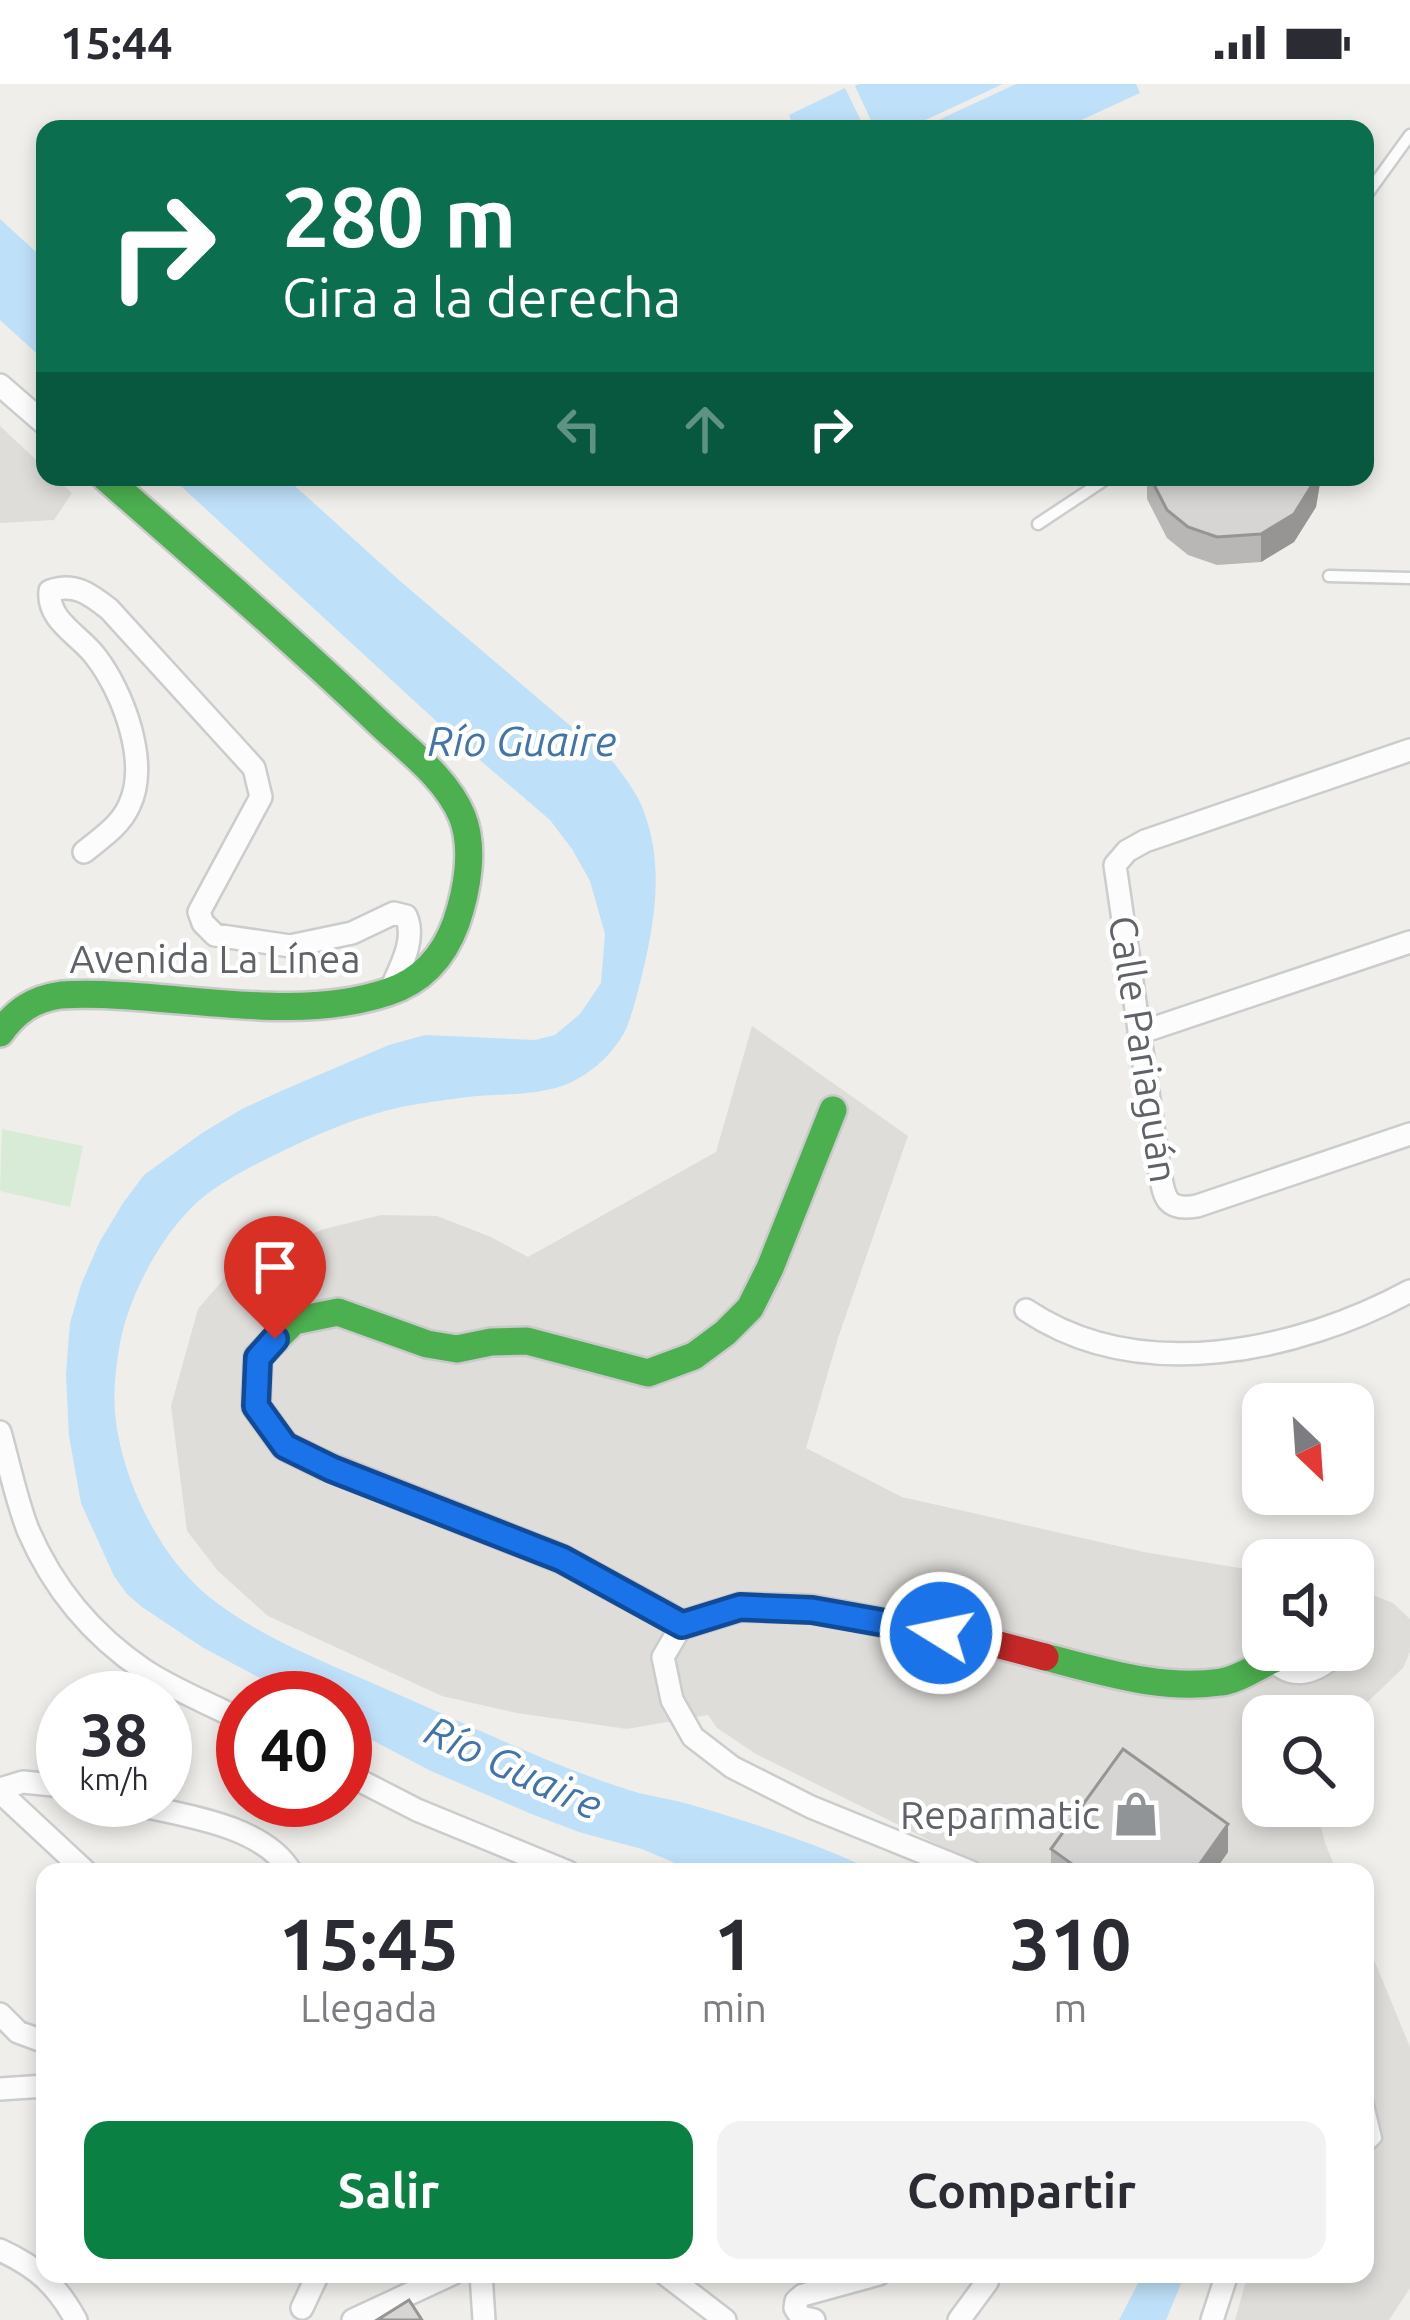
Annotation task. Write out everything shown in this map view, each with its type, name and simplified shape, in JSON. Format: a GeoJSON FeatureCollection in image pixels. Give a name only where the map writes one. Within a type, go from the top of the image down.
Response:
{"type":"FeatureCollection","features":[{"type":"Feature","properties":{"kind":"street"},"geometry":{"type":"LineString","coordinates":[[0,385],[36,416]]}},
{"type":"Feature","properties":{"kind":"street","name":"Avenida La Línea"},"geometry":{"type":"LineString","coordinates":[[0,1033],[12,1016],[41,999],[79,995],[285,1004],[346,1003],[389,994],[420,977],[448,944],[461,906],[468,861],[465,824],[450,794],[326,671],[115,486]]}},
{"type":"Feature","properties":{"kind":"street"},"geometry":{"type":"LineString","coordinates":[[84,852],[112,829],[130,804],[138,757],[118,692],[95,655],[52,612],[50,591],[62,587],[84,590],[109,609],[254,768],[261,797],[199,912],[202,923],[215,935],[290,946],[352,933],[394,913],[406,916],[411,927],[406,953],[389,994]]}},
{"type":"Feature","properties":{"kind":"street","name":"Calle Pariaguán"},"geometry":{"type":"LineString","coordinates":[[1410,750],[1145,841],[1127,850],[1115,865],[1165,1195],[1171,1205],[1197,1207],[1410,1134]]}},
{"type":"Feature","properties":{"kind":"street"},"geometry":{"type":"LineString","coordinates":[[1139,1033],[1410,942]]}},
{"type":"Feature","properties":{"kind":"street"},"geometry":{"type":"LineString","coordinates":[[682,1625],[562,1559],[285,1446],[256,1406],[258,1358],[293,1321],[338,1312],[427,1344],[457,1348],[527,1341],[648,1372],[694,1356],[750,1308],[832,1110]]}},
{"type":"Feature","properties":{"kind":"street"},"geometry":{"type":"LineString","coordinates":[[1025,1310],[1061,1332],[1106,1346],[1206,1352],[1289,1340],[1373,1311],[1410,1292]]}},
{"type":"Feature","properties":{"kind":"street"},"geometry":{"type":"LineString","coordinates":[[0,1432],[27,1526],[46,1568],[73,1608],[146,1672],[216,1707]]}},
{"type":"Feature","properties":{"kind":"street"},"geometry":{"type":"LineString","coordinates":[[934,1863],[732,1767],[693,1737],[672,1700],[663,1657],[682,1625],[740,1607],[812,1610],[984,1641],[1104,1672],[1173,1684],[1225,1682],[1242,1667]]}},
{"type":"Feature","properties":{"kind":"street"},"geometry":{"type":"LineString","coordinates":[[36,1783],[23,1782],[0,1790],[77,1863]]}},
{"type":"Feature","properties":{"kind":"street"},"geometry":{"type":"LineString","coordinates":[[372,1787],[546,1863]]}},
{"type":"Feature","properties":{"kind":"street"},"geometry":{"type":"LineString","coordinates":[[192,1816],[257,1839],[286,1863]]}},
{"type":"Feature","properties":{"kind":"street"},"geometry":{"type":"LineString","coordinates":[[0,2014],[18,2032],[36,2039]]}},
{"type":"Feature","properties":{"kind":"street"},"geometry":{"type":"LineString","coordinates":[[0,2089],[36,2087]]}},
{"type":"Feature","properties":{"kind":"street"},"geometry":{"type":"LineString","coordinates":[[0,2250],[36,2269]]}},
{"type":"Feature","properties":{"kind":"street"},"geometry":{"type":"LineString","coordinates":[[50,2283],[76,2320]]}},
{"type":"Feature","properties":{"kind":"street"},"geometry":{"type":"LineString","coordinates":[[302,2308],[314,2283]]}},
{"type":"Feature","properties":{"kind":"street"},"geometry":{"type":"LineString","coordinates":[[353,2320],[433,2283]]}},
{"type":"Feature","properties":{"kind":"street"},"geometry":{"type":"LineString","coordinates":[[482,2283],[484,2320]]}},
{"type":"Feature","properties":{"kind":"street"},"geometry":{"type":"LineString","coordinates":[[677,2283],[725,2320]]}},
{"type":"Feature","properties":{"kind":"street"},"geometry":{"type":"LineString","coordinates":[[814,2320],[801,2317],[796,2301],[802,2295],[846,2283]]}},
{"type":"Feature","properties":{"kind":"street"},"geometry":{"type":"LineString","coordinates":[[958,2320],[986,2283]]}},
{"type":"Feature","properties":{"kind":"street"},"geometry":{"type":"LineString","coordinates":[[1212,2320],[1224,2283]]}},
{"type":"Feature","properties":{"kind":"lane"},"geometry":{"type":"LineString","coordinates":[[1374,185],[1410,135]]}},
{"type":"Feature","properties":{"kind":"lane"},"geometry":{"type":"LineString","coordinates":[[1038,524],[1095,486]]}},
{"type":"Feature","properties":{"kind":"lane"},"geometry":{"type":"LineString","coordinates":[[1329,575],[1410,578]]}},
{"type":"Feature","properties":{"kind":"shaded area"},"geometry":{"type":"Polygon","coordinates":[[[0,426],[36,460],[36,486],[65,486],[72,493],[54,520],[0,523],[0,426]]]}},
{"type":"Feature","properties":{"kind":"shaded area"},"geometry":{"type":"Polygon","coordinates":[[[752,1026],[908,1136],[838,1338],[806,1448],[902,1497],[1144,1552],[1242,1568],[1242,1671],[1374,1671],[1374,1595],[1393,1603],[1410,1619],[1410,1652],[1403,1668],[1374,1696],[1242,1695],[1242,1827],[1321,1827],[1333,1863],[975,1863],[756,1754],[717,1728],[708,1715],[627,1729],[517,1713],[442,1696],[268,1616],[218,1571],[187,1531],[171,1406],[198,1309],[228,1274],[276,1248],[324,1229],[381,1215],[437,1216],[528,1257],[716,1152],[752,1026]]]}},
{"type":"Feature","properties":{"kind":"shaded area"},"geometry":{"type":"Polygon","coordinates":[[[1374,1960],[1410,2047],[1410,2288],[1389,2320],[1235,2320],[1245,2283],[1374,2283],[1374,1960]]]}},
{"type":"Feature","properties":{"kind":"green space"},"geometry":{"type":"Polygon","coordinates":[[[2,1129],[83,1146],[70,1207],[0,1191],[2,1129]]]}},
{"type":"Feature","properties":{"kind":"water"},"geometry":{"type":"Polygon","coordinates":[[[1003,84],[925,120],[871,120],[855,86],[1003,84]]]}},
{"type":"Feature","properties":{"kind":"water"},"geometry":{"type":"Polygon","coordinates":[[[1016,84],[1136,84],[1140,93],[1082,120],[938,120],[1016,84]]]}},
{"type":"Feature","properties":{"kind":"water"},"geometry":{"type":"Polygon","coordinates":[[[845,88],[861,120],[791,120],[789,115],[845,88]]]}},
{"type":"Feature","properties":{"kind":"water"},"geometry":{"type":"Polygon","coordinates":[[[0,219],[36,252],[36,353],[0,320],[0,219]]]}},
{"type":"Feature","properties":{"kind":"water","name":"Río Guaire"},"geometry":{"type":"Polygon","coordinates":[[[181,486],[295,486],[614,763],[644,812],[656,876],[649,941],[630,1018],[615,1047],[591,1071],[552,1089],[385,1111],[291,1147],[232,1177],[197,1202],[167,1237],[142,1279],[125,1322],[114,1396],[122,1452],[149,1520],[175,1562],[208,1596],[290,1647],[344,1671],[247,1671],[202,1647],[127,1594],[81,1503],[69,1436],[66,1375],[70,1323],[81,1285],[99,1243],[144,1175],[242,1109],[389,1045],[425,1035],[535,1040],[555,1035],[580,1014],[601,983],[605,934],[590,881],[550,820],[181,486]]]}},
{"type":"Feature","properties":{"kind":"water","name":"Río Guaire"},"geometry":{"type":"Polygon","coordinates":[[[372,1683],[566,1767],[765,1828],[856,1863],[675,1863],[534,1815],[372,1740],[372,1683]]]}},
{"type":"Feature","properties":{"kind":"water"},"geometry":{"type":"Polygon","coordinates":[[[1138,2283],[1181,2283],[1166,2320],[1119,2320],[1138,2283]]]}},
{"type":"Feature","properties":{"kind":"building"},"geometry":{"type":"Polygon","coordinates":[[[1155,486],[1311,486],[1294,514],[1261,534],[1217,537],[1188,527],[1167,510],[1155,486]]]}},
{"type":"Feature","properties":{"kind":"building","name":"Reparmatic"},"geometry":{"type":"Polygon","coordinates":[[[1123,1749],[1228,1824],[1200,1863],[1070,1863],[1051,1849],[1123,1749]]]}},
{"type":"Feature","properties":{"kind":"building"},"geometry":{"type":"Polygon","coordinates":[[[409,2300],[422,2320],[377,2320],[409,2300]]]}},
{"type":"Feature","properties":{"kind":"traffic: fast"},"geometry":{"type":"LineString","coordinates":[[0,1033],[26,1007],[61,995],[309,1006],[388,992],[421,974],[438,956],[456,923],[466,884],[466,828],[436,776],[115,486]]}},
{"type":"Feature","properties":{"kind":"traffic: fast"},"geometry":{"type":"LineString","coordinates":[[324,1465],[285,1446],[256,1406],[258,1357],[294,1321],[338,1312],[427,1344],[457,1349],[527,1341],[648,1373],[694,1356],[750,1308],[833,1110]]}},
{"type":"Feature","properties":{"kind":"traffic: fast"},"geometry":{"type":"LineString","coordinates":[[1045,1657],[1176,1684],[1227,1681],[1250,1671]]}},
{"type":"Feature","properties":{"kind":"traffic: slow"},"geometry":{"type":"LineString","coordinates":[[324,1465],[562,1559],[663,1614]]}},
{"type":"Feature","properties":{"kind":"traffic: jam"},"geometry":{"type":"LineString","coordinates":[[663,1614],[682,1625],[740,1607],[811,1609],[1045,1657]]}},
{"type":"Feature","properties":{"kind":"place","name":"Reparmatic"},"geometry":{"type":"Point","coordinates":[1136,1814]}},
{"type":"Feature","properties":{"kind":"route"},"geometry":{"type":"LineString","coordinates":[[275,1339],[258,1358],[256,1406],[285,1446],[562,1559],[682,1625],[740,1607],[812,1610],[941,1633]]}}]}
